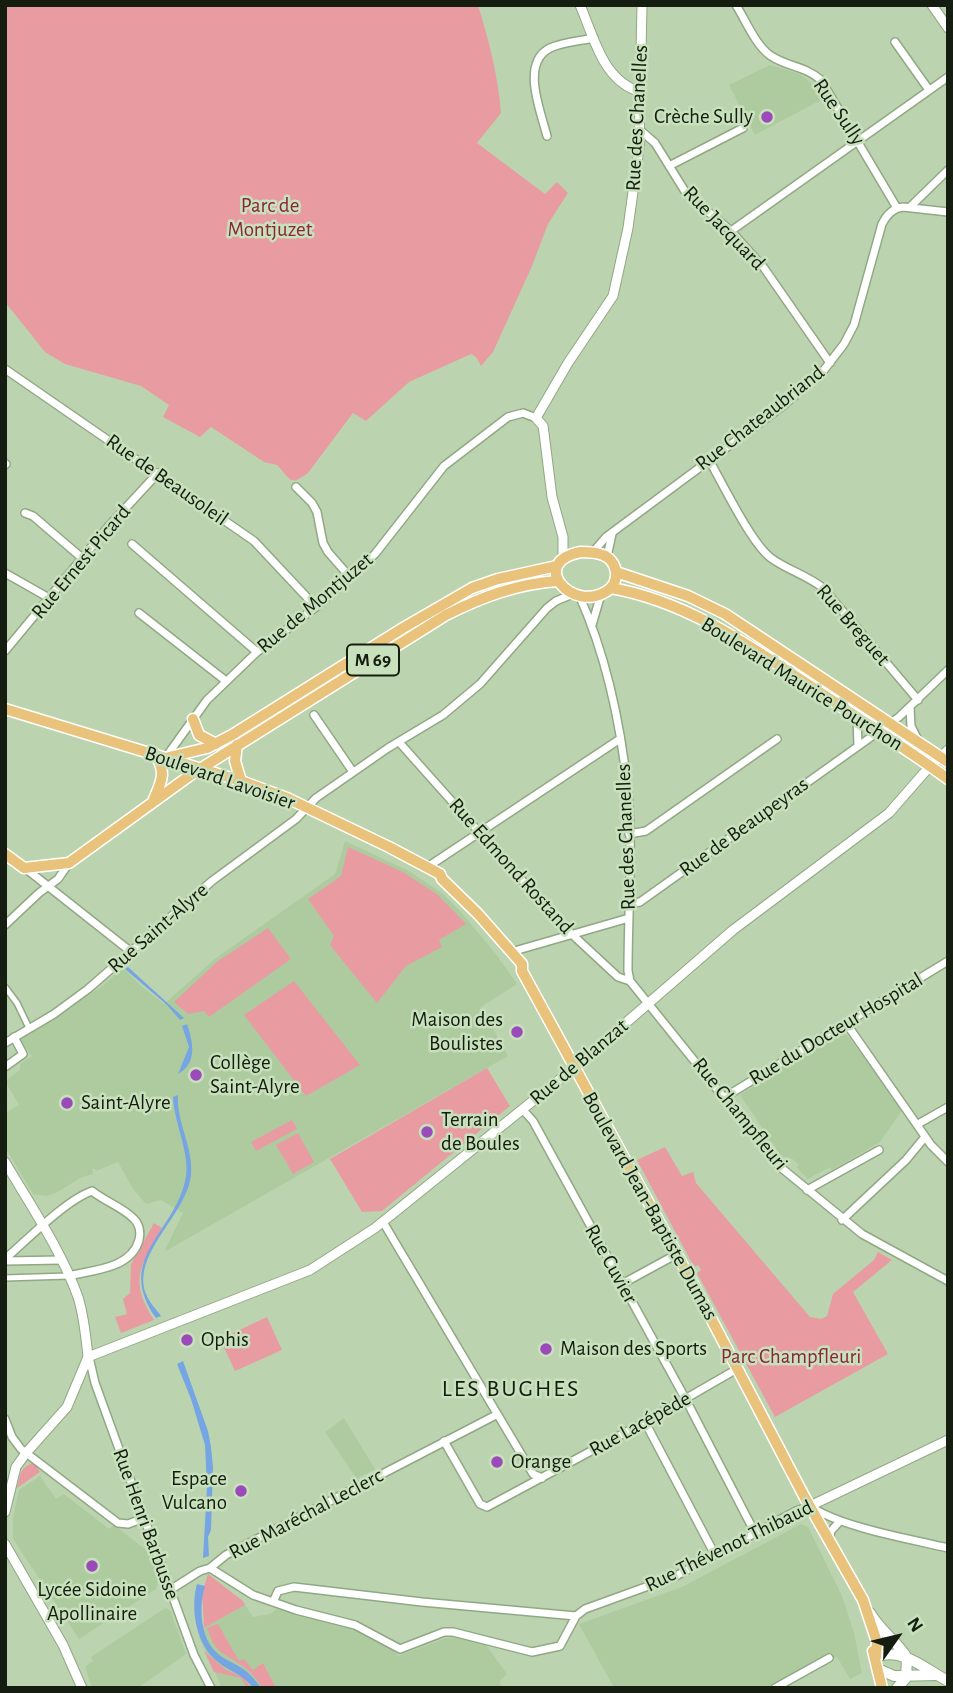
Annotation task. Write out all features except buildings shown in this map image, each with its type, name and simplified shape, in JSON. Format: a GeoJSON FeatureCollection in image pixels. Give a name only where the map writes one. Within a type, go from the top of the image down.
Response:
{"type":"FeatureCollection","features":[{"type":"Feature","properties":{"kind":"main road"},"geometry":{"type":"LineString","coordinates":[[587,552],[607,557],[616,572],[615,581],[606,591],[576,594],[559,584],[560,562],[587,552]]}},
{"type":"Feature","properties":{"kind":"main road","name":"M 69"},"geometry":{"type":"LineString","coordinates":[[166,757],[216,744],[472,587],[560,562]]}},
{"type":"Feature","properties":{"kind":"main road","name":"Boulevard Maurice Pourchon"},"geometry":{"type":"LineString","coordinates":[[616,572],[688,596],[725,614],[919,743],[945,756]]}},
{"type":"Feature","properties":{"kind":"main road","name":"M 69"},"geometry":{"type":"LineString","coordinates":[[69,863],[201,768],[446,615],[475,600],[527,583],[559,584]]}},
{"type":"Feature","properties":{"kind":"main road","name":"Boulevard Maurice Pourchon"},"geometry":{"type":"LineString","coordinates":[[606,591],[682,610],[717,626],[948,779]]}},
{"type":"Feature","properties":{"kind":"main road","name":"Boulevard Lavoisier"},"geometry":{"type":"LineString","coordinates":[[5,709],[241,781],[307,808],[435,871],[478,914],[510,952],[511,961],[522,971],[575,1067]]}},
{"type":"Feature","properties":{"kind":"main road"},"geometry":{"type":"LineString","coordinates":[[193,719],[200,735],[216,744]]}},
{"type":"Feature","properties":{"kind":"main road"},"geometry":{"type":"LineString","coordinates":[[237,745],[235,761],[241,781]]}},
{"type":"Feature","properties":{"kind":"main road"},"geometry":{"type":"LineString","coordinates":[[153,801],[163,776],[162,765],[154,753]]}},
{"type":"Feature","properties":{"kind":"main road"},"geometry":{"type":"LineString","coordinates":[[5,854],[24,868],[69,863]]}},
{"type":"Feature","properties":{"kind":"main road","name":"Boulevard Jean-Baptiste Dumas"},"geometry":{"type":"LineString","coordinates":[[575,1067],[868,1611],[877,1642],[880,1688]]}},
{"type":"Feature","properties":{"kind":"main road","name":"Boulevard Jean-Baptiste Dumas"},"geometry":{"type":"LineString","coordinates":[[843,1566],[877,1663]]}},
{"type":"Feature","properties":{"kind":"main road"},"geometry":{"type":"LineString","coordinates":[[868,1611],[875,1623],[907,1658],[906,1678],[897,1688]]}},
{"type":"Feature","properties":{"kind":"main road"},"geometry":{"type":"LineString","coordinates":[[936,1675],[906,1678],[888,1675],[877,1663],[884,1654],[907,1658],[948,1681]]}},
{"type":"Feature","properties":{"kind":"street"},"geometry":{"type":"LineString","coordinates":[[580,5],[614,77],[627,87],[640,92]]}},
{"type":"Feature","properties":{"kind":"street","name":"Rue des Chanelles"},"geometry":{"type":"LineString","coordinates":[[537,418],[568,363],[613,296],[637,173],[642,5]]}},
{"type":"Feature","properties":{"kind":"street","name":"Rue Sully"},"geometry":{"type":"LineString","coordinates":[[736,5],[762,46],[772,56],[811,71],[821,80],[897,208]]}},
{"type":"Feature","properties":{"kind":"street"},"geometry":{"type":"LineString","coordinates":[[932,5],[948,28]]}},
{"type":"Feature","properties":{"kind":"street"},"geometry":{"type":"LineString","coordinates":[[547,136],[534,67],[541,54],[552,47],[594,38]]}},
{"type":"Feature","properties":{"kind":"street"},"geometry":{"type":"LineString","coordinates":[[895,42],[929,90]]}},
{"type":"Feature","properties":{"kind":"street"},"geometry":{"type":"LineString","coordinates":[[731,232],[948,77]]}},
{"type":"Feature","properties":{"kind":"street"},"geometry":{"type":"LineString","coordinates":[[669,166],[743,128]]}},
{"type":"Feature","properties":{"kind":"street","name":"Rue Jacquard"},"geometry":{"type":"LineString","coordinates":[[639,129],[655,143],[686,192],[731,232],[764,268],[830,363]]}},
{"type":"Feature","properties":{"kind":"street"},"geometry":{"type":"LineString","coordinates":[[910,207],[948,170]]}},
{"type":"Feature","properties":{"kind":"street"},"geometry":{"type":"LineString","coordinates":[[897,208],[948,212]]}},
{"type":"Feature","properties":{"kind":"street","name":"Rue Chateaubriand"},"geometry":{"type":"LineString","coordinates":[[587,552],[792,399],[830,363],[854,325],[882,223],[888,214],[897,208]]}},
{"type":"Feature","properties":{"kind":"street","name":"Rue de Beausoleil"},"geometry":{"type":"LineString","coordinates":[[5,369],[254,541],[316,607]]}},
{"type":"Feature","properties":{"kind":"street","name":"Rue de Montjuzet"},"geometry":{"type":"LineString","coordinates":[[166,757],[207,700],[226,681],[375,554],[437,474],[452,459],[508,417],[523,413],[537,418]]}},
{"type":"Feature","properties":{"kind":"street"},"geometry":{"type":"LineString","coordinates":[[537,418],[543,426],[552,497],[563,537],[560,562]]}},
{"type":"Feature","properties":{"kind":"street","name":"Rue Breguet"},"geometry":{"type":"LineString","coordinates":[[709,460],[759,547],[772,559],[811,578],[823,588],[918,700]]}},
{"type":"Feature","properties":{"kind":"street","name":"Rue Ernest Picard"},"geometry":{"type":"LineString","coordinates":[[5,652],[82,558],[158,473]]}},
{"type":"Feature","properties":{"kind":"street"},"geometry":{"type":"LineString","coordinates":[[296,487],[312,503],[328,552],[349,576]]}},
{"type":"Feature","properties":{"kind":"street"},"geometry":{"type":"LineString","coordinates":[[25,513],[33,516],[82,558]]}},
{"type":"Feature","properties":{"kind":"street"},"geometry":{"type":"LineString","coordinates":[[607,557],[613,533]]}},
{"type":"Feature","properties":{"kind":"street"},"geometry":{"type":"LineString","coordinates":[[563,537],[587,552]]}},
{"type":"Feature","properties":{"kind":"street"},"geometry":{"type":"LineString","coordinates":[[132,544],[257,652]]}},
{"type":"Feature","properties":{"kind":"street"},"geometry":{"type":"LineString","coordinates":[[5,573],[49,598]]}},
{"type":"Feature","properties":{"kind":"street"},"geometry":{"type":"LineString","coordinates":[[556,601],[559,584]]}},
{"type":"Feature","properties":{"kind":"street"},"geometry":{"type":"LineString","coordinates":[[592,625],[596,607],[606,591]]}},
{"type":"Feature","properties":{"kind":"street"},"geometry":{"type":"LineString","coordinates":[[307,808],[316,798],[353,772],[443,715],[480,684],[535,620],[556,601],[576,594]]}},
{"type":"Feature","properties":{"kind":"street","name":"Rue des Chanelles"},"geometry":{"type":"LineString","coordinates":[[576,594],[592,625],[607,678],[628,795],[630,981]]}},
{"type":"Feature","properties":{"kind":"street"},"geometry":{"type":"LineString","coordinates":[[139,612],[226,681]]}},
{"type":"Feature","properties":{"kind":"street","name":"Rue de Beaupeyras"},"geometry":{"type":"LineString","coordinates":[[629,904],[640,902],[911,708],[948,670]]}},
{"type":"Feature","properties":{"kind":"street"},"geometry":{"type":"LineString","coordinates":[[911,708],[911,726],[919,743]]}},
{"type":"Feature","properties":{"kind":"street"},"geometry":{"type":"LineString","coordinates":[[314,715],[353,772]]}},
{"type":"Feature","properties":{"kind":"street"},"geometry":{"type":"LineString","coordinates":[[856,716],[858,746]]}},
{"type":"Feature","properties":{"kind":"street"},"geometry":{"type":"LineString","coordinates":[[426,868],[620,739]]}},
{"type":"Feature","properties":{"kind":"street"},"geometry":{"type":"LineString","coordinates":[[629,834],[646,831],[777,739]]}},
{"type":"Feature","properties":{"kind":"street","name":"Rue Edmond Rostand"},"geometry":{"type":"LineString","coordinates":[[399,742],[571,934],[618,977],[630,981]]}},
{"type":"Feature","properties":{"kind":"street","name":"Rue de Blanzat"},"geometry":{"type":"LineString","coordinates":[[88,1357],[310,1270],[383,1222],[575,1067],[745,920],[888,813],[930,766],[945,756]]}},
{"type":"Feature","properties":{"kind":"street","name":"Rue Saint-Alyre"},"geometry":{"type":"LineString","coordinates":[[5,1043],[54,1014],[88,989],[212,881],[260,848],[307,808]]}},
{"type":"Feature","properties":{"kind":"street"},"geometry":{"type":"LineString","coordinates":[[5,925],[38,893],[49,887],[69,863]]}},
{"type":"Feature","properties":{"kind":"street"},"geometry":{"type":"LineString","coordinates":[[24,868],[130,951]]}},
{"type":"Feature","properties":{"kind":"street"},"geometry":{"type":"LineString","coordinates":[[510,952],[629,918]]}},
{"type":"Feature","properties":{"kind":"street","name":"Rue du Docteur Hospital"},"geometry":{"type":"LineString","coordinates":[[725,1097],[948,961]]}},
{"type":"Feature","properties":{"kind":"street"},"geometry":{"type":"LineString","coordinates":[[630,981],[648,1003]]}},
{"type":"Feature","properties":{"kind":"street"},"geometry":{"type":"LineString","coordinates":[[5,988],[17,1003],[29,1028]]}},
{"type":"Feature","properties":{"kind":"street","name":"Rue Champfleuri"},"geometry":{"type":"LineString","coordinates":[[648,1003],[779,1166],[862,1234],[948,1281]]}},
{"type":"Feature","properties":{"kind":"street"},"geometry":{"type":"LineString","coordinates":[[846,1023],[925,1137],[948,1161]]}},
{"type":"Feature","properties":{"kind":"street"},"geometry":{"type":"LineString","coordinates":[[5,1068],[23,1054],[14,1037]]}},
{"type":"Feature","properties":{"kind":"street"},"geometry":{"type":"LineString","coordinates":[[918,1124],[948,1107]]}},
{"type":"Feature","properties":{"kind":"street","name":"Rue Cuvier"},"geometry":{"type":"LineString","coordinates":[[523,1110],[533,1121],[685,1398],[755,1533]]}},
{"type":"Feature","properties":{"kind":"street"},"geometry":{"type":"LineString","coordinates":[[842,1220],[906,1160],[925,1137]]}},
{"type":"Feature","properties":{"kind":"street"},"geometry":{"type":"LineString","coordinates":[[807,1189],[879,1150]]}},
{"type":"Feature","properties":{"kind":"street"},"geometry":{"type":"LineString","coordinates":[[5,1162],[61,1260],[78,1299],[88,1357],[67,1408],[26,1453],[15,1472],[5,1512]]}},
{"type":"Feature","properties":{"kind":"street"},"geometry":{"type":"LineString","coordinates":[[5,1260],[84,1194],[92,1191],[106,1203],[122,1209],[137,1222],[140,1235],[135,1248],[127,1259],[115,1265],[68,1276],[5,1278]]}},
{"type":"Feature","properties":{"kind":"street"},"geometry":{"type":"LineString","coordinates":[[383,1222],[496,1415],[533,1474],[542,1478]]}},
{"type":"Feature","properties":{"kind":"street"},"geometry":{"type":"LineString","coordinates":[[622,1284],[677,1254]]}},
{"type":"Feature","properties":{"kind":"street"},"geometry":{"type":"LineString","coordinates":[[5,1260],[61,1260]]}},
{"type":"Feature","properties":{"kind":"street","name":"Rue Henri Barbusse"},"geometry":{"type":"LineString","coordinates":[[88,1357],[95,1383],[194,1655],[211,1688]]}},
{"type":"Feature","properties":{"kind":"street","name":"Rue Lacépède"},"geometry":{"type":"LineString","coordinates":[[444,1441],[483,1507],[542,1478],[737,1369]]}},
{"type":"Feature","properties":{"kind":"street","name":"Rue Maréchal Leclerc"},"geometry":{"type":"LineString","coordinates":[[170,1590],[200,1571],[210,1568],[226,1555],[496,1415]]}},
{"type":"Feature","properties":{"kind":"street"},"geometry":{"type":"LineString","coordinates":[[5,1419],[12,1437],[26,1453],[118,1523],[128,1524],[144,1518]]}},
{"type":"Feature","properties":{"kind":"street"},"geometry":{"type":"LineString","coordinates":[[645,1422],[715,1555]]}},
{"type":"Feature","properties":{"kind":"street","name":"Rue Thévenot Thibaud"},"geometry":{"type":"LineString","coordinates":[[576,1616],[585,1609],[676,1576],[796,1511],[810,1507],[948,1440]]}},
{"type":"Feature","properties":{"kind":"street"},"geometry":{"type":"LineString","coordinates":[[810,1507],[840,1521],[948,1548]]}},
{"type":"Feature","properties":{"kind":"street"},"geometry":{"type":"LineString","coordinates":[[829,1539],[831,1531],[840,1521]]}},
{"type":"Feature","properties":{"kind":"street"},"geometry":{"type":"LineString","coordinates":[[5,1544],[61,1642],[82,1688]]}},
{"type":"Feature","properties":{"kind":"street"},"geometry":{"type":"LineString","coordinates":[[210,1568],[235,1586],[274,1602],[296,1610],[355,1625],[400,1649],[444,1632],[532,1652],[555,1648],[560,1646],[576,1616],[294,1587],[278,1591],[274,1602]]}},
{"type":"Feature","properties":{"kind":"street"},"geometry":{"type":"LineString","coordinates":[[775,1688],[829,1658]]}},
{"type":"Feature","properties":{"kind":"shaded area","name":"Crèche Sully"},"geometry":{"type":"Polygon","coordinates":[[[770,65],[800,74],[823,99],[755,135],[729,85],[770,65]]]}},
{"type":"Feature","properties":{"kind":"shaded area"},"geometry":{"type":"Polygon","coordinates":[[[345,841],[409,871],[443,894],[496,954],[517,984],[481,1007],[508,1056],[164,1252],[183,1213],[161,1200],[146,1204],[133,1189],[118,1162],[96,1171],[92,1169],[93,1174],[82,1177],[56,1193],[46,1196],[33,1194],[5,1147],[5,1113],[19,1105],[5,1081],[20,1070],[20,1064],[32,1056],[19,1039],[101,987],[123,968],[164,1004],[216,958],[335,874],[345,841]]]}},
{"type":"Feature","properties":{"kind":"shaded area"},"geometry":{"type":"Polygon","coordinates":[[[841,1033],[847,1035],[903,1109],[880,1142],[832,1170],[830,1167],[808,1179],[796,1167],[799,1165],[794,1160],[782,1157],[740,1095],[841,1033]]]}},
{"type":"Feature","properties":{"kind":"shaded area"},"geometry":{"type":"Polygon","coordinates":[[[344,1418],[375,1469],[357,1479],[325,1432],[344,1418]]]}},
{"type":"Feature","properties":{"kind":"shaded area","name":"Lycée Sidoine Apollinaire"},"geometry":{"type":"Polygon","coordinates":[[[40,1476],[56,1499],[64,1494],[109,1529],[114,1525],[149,1552],[159,1579],[156,1589],[79,1639],[13,1539],[13,1517],[19,1490],[40,1476]]]}},
{"type":"Feature","properties":{"kind":"shaded area"},"geometry":{"type":"Polygon","coordinates":[[[801,1524],[808,1527],[842,1596],[854,1633],[862,1673],[850,1679],[837,1657],[781,1688],[614,1688],[579,1624],[682,1587],[801,1524]]]}},
{"type":"Feature","properties":{"kind":"shaded area"},"geometry":{"type":"Polygon","coordinates":[[[245,1605],[253,1617],[270,1614],[277,1609],[354,1626],[398,1656],[446,1638],[457,1637],[486,1645],[507,1674],[500,1681],[501,1688],[222,1688],[199,1637],[204,1628],[245,1605]]]}},
{"type":"Feature","properties":{"kind":"shaded area","name":"Lycée Sidoine Apollinaire"},"geometry":{"type":"Polygon","coordinates":[[[165,1608],[170,1610],[186,1654],[138,1688],[92,1688],[85,1667],[93,1661],[91,1657],[165,1608]]]}},
{"type":"Feature","properties":{"kind":"green space","name":"Parc de Montjuzet"},"geometry":{"type":"Polygon","coordinates":[[[5,5],[478,5],[498,85],[501,113],[477,143],[545,194],[557,182],[568,193],[548,224],[493,352],[481,366],[471,354],[409,382],[366,421],[353,413],[308,473],[297,480],[291,480],[277,465],[264,462],[211,427],[200,437],[163,417],[169,405],[141,386],[65,364],[45,352],[5,302],[5,5]]]}},
{"type":"Feature","properties":{"kind":"green space"},"geometry":{"type":"Polygon","coordinates":[[[348,847],[403,872],[438,895],[466,924],[439,940],[442,947],[406,966],[377,1003],[330,945],[334,936],[308,899],[341,876],[348,847]]]}},
{"type":"Feature","properties":{"kind":"green space"},"geometry":{"type":"Polygon","coordinates":[[[268,928],[291,959],[209,1017],[204,1011],[188,1014],[174,1002],[218,961],[268,928]]]}},
{"type":"Feature","properties":{"kind":"green space"},"geometry":{"type":"Polygon","coordinates":[[[294,981],[360,1065],[306,1096],[244,1015],[294,981]]]}},
{"type":"Feature","properties":{"kind":"green space","name":"Terrain de Boules"},"geometry":{"type":"Polygon","coordinates":[[[487,1068],[510,1106],[382,1211],[362,1212],[330,1159],[487,1068]]]}},
{"type":"Feature","properties":{"kind":"green space"},"geometry":{"type":"Polygon","coordinates":[[[292,1120],[297,1129],[256,1151],[251,1142],[292,1120]]]}},
{"type":"Feature","properties":{"kind":"green space"},"geometry":{"type":"Polygon","coordinates":[[[298,1133],[314,1162],[293,1174],[276,1145],[298,1133]]]}},
{"type":"Feature","properties":{"kind":"green space","name":"Parc Champfleuri"},"geometry":{"type":"Polygon","coordinates":[[[665,1147],[682,1176],[693,1172],[696,1183],[810,1317],[821,1319],[827,1316],[833,1294],[874,1260],[878,1252],[892,1260],[853,1292],[888,1354],[775,1417],[697,1273],[701,1270],[698,1265],[694,1267],[637,1160],[665,1147]]]}},
{"type":"Feature","properties":{"kind":"green space"},"geometry":{"type":"Polygon","coordinates":[[[154,1223],[162,1228],[143,1263],[140,1283],[141,1294],[154,1320],[121,1333],[115,1317],[127,1314],[123,1299],[130,1293],[131,1264],[154,1223]]]}},
{"type":"Feature","properties":{"kind":"green space"},"geometry":{"type":"Polygon","coordinates":[[[267,1317],[282,1350],[235,1371],[220,1339],[267,1317]]]}},
{"type":"Feature","properties":{"kind":"green space"},"geometry":{"type":"Polygon","coordinates":[[[34,1463],[40,1472],[17,1488],[23,1469],[34,1463]]]}},
{"type":"Feature","properties":{"kind":"green space"},"geometry":{"type":"Polygon","coordinates":[[[208,1574],[245,1605],[204,1628],[202,1593],[208,1574]]]}},
{"type":"Feature","properties":{"kind":"green space"},"geometry":{"type":"Polygon","coordinates":[[[218,1624],[239,1661],[244,1659],[253,1670],[263,1663],[276,1688],[263,1688],[247,1669],[217,1648],[207,1628],[218,1624]]]}},
{"type":"Feature","properties":{"kind":"green space"},"geometry":{"type":"Polygon","coordinates":[[[204,1651],[226,1670],[243,1677],[251,1688],[247,1688],[241,1678],[214,1672],[204,1651]]]}},
{"type":"Feature","properties":{"kind":"water"},"geometry":{"type":"Polygon","coordinates":[[[128,967],[184,1018],[180,1020],[167,1005],[125,969],[128,967]]]}},
{"type":"Feature","properties":{"kind":"water"},"geometry":{"type":"Polygon","coordinates":[[[187,1024],[192,1045],[191,1058],[189,1064],[178,1074],[189,1047],[182,1026],[187,1024]]]}},
{"type":"Feature","properties":{"kind":"water"},"geometry":{"type":"Polygon","coordinates":[[[178,1095],[190,1155],[191,1175],[180,1205],[146,1264],[143,1279],[146,1294],[161,1316],[156,1318],[145,1297],[141,1278],[144,1261],[180,1196],[186,1176],[186,1158],[173,1097],[178,1095]]]}},
{"type":"Feature","properties":{"kind":"water"},"geometry":{"type":"Polygon","coordinates":[[[183,1361],[208,1431],[211,1447],[211,1530],[208,1537],[209,1556],[203,1558],[207,1487],[205,1445],[177,1364],[183,1361]]]}},
{"type":"Feature","properties":{"kind":"water"},"geometry":{"type":"Polygon","coordinates":[[[197,1584],[205,1586],[202,1619],[209,1643],[221,1656],[246,1671],[261,1688],[253,1688],[245,1679],[218,1662],[204,1646],[195,1615],[197,1584]]]}},
{"type":"Feature","properties":{"kind":"place","name":"Crèche Sully"},"geometry":{"type":"Point","coordinates":[767,117]}},
{"type":"Feature","properties":{"kind":"place","name":"Maison des Boulistes"},"geometry":{"type":"Point","coordinates":[517,1032]}},
{"type":"Feature","properties":{"kind":"place","name":"Collège Saint-Alyre"},"geometry":{"type":"Point","coordinates":[196,1075]}},
{"type":"Feature","properties":{"kind":"place","name":"Saint-Alyre"},"geometry":{"type":"Point","coordinates":[67,1103]}},
{"type":"Feature","properties":{"kind":"place","name":"Terrain de Boules"},"geometry":{"type":"Point","coordinates":[427,1132]}},
{"type":"Feature","properties":{"kind":"place","name":"Ophis"},"geometry":{"type":"Point","coordinates":[187,1340]}},
{"type":"Feature","properties":{"kind":"place","name":"Maison des Sports"},"geometry":{"type":"Point","coordinates":[546,1349]}},
{"type":"Feature","properties":{"kind":"place","name":"Orange"},"geometry":{"type":"Point","coordinates":[497,1462]}},
{"type":"Feature","properties":{"kind":"place","name":"Espace Vulcano"},"geometry":{"type":"Point","coordinates":[241,1491]}},
{"type":"Feature","properties":{"kind":"place","name":"Lycée Sidoine Apollinaire"},"geometry":{"type":"Point","coordinates":[92,1566]}},
{"type":"Feature","properties":{"kind":"district","name":"LES BUGHES"},"geometry":{"type":"Point","coordinates":[511,1389]}}]}
